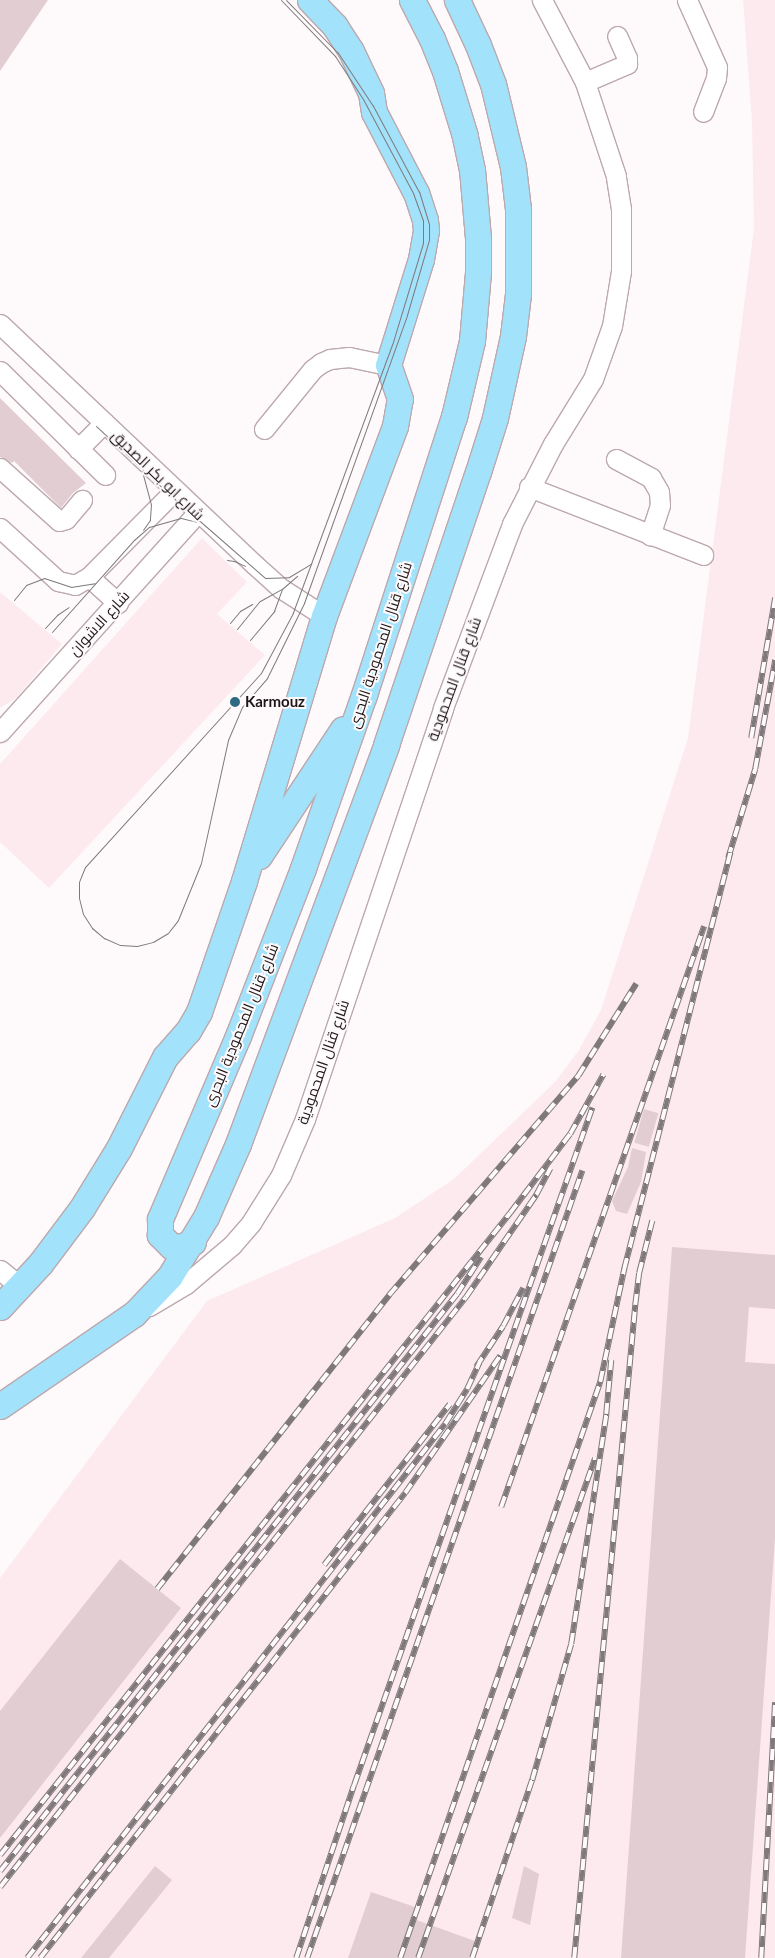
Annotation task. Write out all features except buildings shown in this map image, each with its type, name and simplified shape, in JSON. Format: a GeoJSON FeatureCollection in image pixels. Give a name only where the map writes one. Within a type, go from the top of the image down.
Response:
{"type":"FeatureCollection","features":[{"type":"Feature","properties":{"kind":"main road"},"geometry":{"type":"LineString","coordinates":[[0,1308],[61,1237],[96,1186],[136,1118],[166,1057],[181,1041],[194,1022],[244,880],[324,616],[395,426],[400,399],[388,365],[422,259],[426,230],[425,220],[416,193],[374,112],[372,93],[360,68],[335,26],[310,0]]}},
{"type":"Feature","properties":{"kind":"main road","name":"شارع قنال المحمودية البحرى"},"geometry":{"type":"LineString","coordinates":[[193,1242],[179,1248],[171,1246],[160,1235],[160,1219],[238,1036],[303,868],[364,695],[454,417],[465,376],[476,307],[477,221],[472,170],[465,136],[445,71],[432,39],[412,0]]}},
{"type":"Feature","properties":{"kind":"main road"},"geometry":{"type":"LineString","coordinates":[[0,1406],[134,1314],[170,1276],[193,1242],[216,1197],[238,1144],[386,745],[478,472],[505,378],[518,294],[518,218],[513,167],[493,84],[478,45],[457,0]]}},
{"type":"Feature","properties":{"kind":"main road"},"geometry":{"type":"LineString","coordinates":[[244,880],[364,695]]}},
{"type":"Feature","properties":{"kind":"street","name":"شارع قنال المحمودية"},"geometry":{"type":"LineString","coordinates":[[134,1314],[186,1284],[226,1250],[250,1223],[281,1175],[305,1119],[443,708],[512,524],[529,486],[592,379],[604,353],[618,298],[622,271],[621,209],[616,176],[585,82],[542,0]]}},
{"type":"Feature","properties":{"kind":"street"},"geometry":{"type":"LineString","coordinates":[[687,0],[717,67],[716,78],[703,112]]}},
{"type":"Feature","properties":{"kind":"street"},"geometry":{"type":"LineString","coordinates":[[585,82],[626,64],[627,58],[617,36]]}},
{"type":"Feature","properties":{"kind":"street","name":"شارع ابو بكر الصديق"},"geometry":{"type":"LineString","coordinates":[[0,324],[174,491],[282,589],[324,616]]}},
{"type":"Feature","properties":{"kind":"street"},"geometry":{"type":"LineString","coordinates":[[264,429],[313,369],[321,363],[330,359],[349,357],[388,365]]}},
{"type":"Feature","properties":{"kind":"street"},"geometry":{"type":"LineString","coordinates":[[0,371],[104,475]]}},
{"type":"Feature","properties":{"kind":"street"},"geometry":{"type":"LineString","coordinates":[[78,449],[104,422]]}},
{"type":"Feature","properties":{"kind":"street"},"geometry":{"type":"LineString","coordinates":[[616,459],[651,478],[659,492],[660,506],[650,535]]}},
{"type":"Feature","properties":{"kind":"street"},"geometry":{"type":"LineString","coordinates":[[0,468],[59,520],[66,519],[82,500]]}},
{"type":"Feature","properties":{"kind":"street"},"geometry":{"type":"LineString","coordinates":[[529,486],[703,555]]}},
{"type":"Feature","properties":{"kind":"street"},"geometry":{"type":"LineString","coordinates":[[0,528],[58,581],[74,585],[89,577],[174,491]]}},
{"type":"Feature","properties":{"kind":"street","name":"شارع الاشوان"},"geometry":{"type":"LineString","coordinates":[[0,732],[198,513]]}},
{"type":"Feature","properties":{"kind":"street"},"geometry":{"type":"LineString","coordinates":[[89,577],[118,603]]}},
{"type":"Feature","properties":{"kind":"street"},"geometry":{"type":"LineString","coordinates":[[0,1270],[20,1286]]}},
{"type":"Feature","properties":{"kind":"shaded area"},"geometry":{"type":"Polygon","coordinates":[[[743,0],[775,0],[775,1958],[0,1958],[0,1578],[207,1301],[395,1218],[454,1179],[555,1082],[579,1050],[601,1010],[688,738],[754,228],[752,122],[743,0]]]}},
{"type":"Feature","properties":{"kind":"shaded area"},"geometry":{"type":"Polygon","coordinates":[[[202,538],[247,582],[217,614],[265,655],[49,888],[0,842],[0,764],[202,538]]]}},
{"type":"Feature","properties":{"kind":"shaded area"},"geometry":{"type":"Polygon","coordinates":[[[0,592],[62,644],[16,698],[0,708],[0,592]]]}},
{"type":"Feature","properties":{"kind":"tram line"},"geometry":{"type":"LineString","coordinates":[[281,0],[335,56],[363,99],[413,193],[423,220],[423,243],[393,342],[293,613],[261,673],[85,867],[79,882],[79,898],[83,914],[92,928],[104,938],[120,945],[137,946],[153,942],[168,933],[178,920],[201,863],[228,740],[242,707],[267,678],[304,603],[407,315],[429,240],[429,224],[419,192],[373,106],[338,53],[286,0]]}},
{"type":"Feature","properties":{"kind":"tram line"},"geometry":{"type":"LineString","coordinates":[[96,426],[170,495],[265,578],[289,577],[311,564]]}},
{"type":"Feature","properties":{"kind":"tram line"},"geometry":{"type":"LineString","coordinates":[[142,471],[151,504],[150,520],[143,530]]}},
{"type":"Feature","properties":{"kind":"tram line"},"geometry":{"type":"LineString","coordinates":[[52,632],[134,540],[149,527],[181,518],[197,522]]}},
{"type":"Feature","properties":{"kind":"tram line"},"geometry":{"type":"LineString","coordinates":[[227,560],[245,566]]}},
{"type":"Feature","properties":{"kind":"tram line"},"geometry":{"type":"LineString","coordinates":[[250,640],[274,611],[282,589],[297,576]]}},
{"type":"Feature","properties":{"kind":"tram line"},"geometry":{"type":"LineString","coordinates":[[14,600],[26,585],[44,578],[71,587],[95,583]]}},
{"type":"Feature","properties":{"kind":"tram line"},"geometry":{"type":"LineString","coordinates":[[237,629],[260,601],[282,589]]}},
{"type":"Feature","properties":{"kind":"tram line"},"geometry":{"type":"LineString","coordinates":[[230,623],[240,611],[252,604]]}},
{"type":"Feature","properties":{"kind":"tram line"},"geometry":{"type":"LineString","coordinates":[[45,628],[57,615],[69,607]]}},
{"type":"Feature","properties":{"kind":"railway"},"geometry":{"type":"LineString","coordinates":[[751,738],[775,598]]}},
{"type":"Feature","properties":{"kind":"railway"},"geometry":{"type":"LineString","coordinates":[[728,858],[755,769],[775,660]]}},
{"type":"Feature","properties":{"kind":"railway"},"geometry":{"type":"LineString","coordinates":[[400,1958],[600,1382],[624,1269],[730,852]]}},
{"type":"Feature","properties":{"kind":"railway"},"geometry":{"type":"LineString","coordinates":[[501,1507],[704,926]]}},
{"type":"Feature","properties":{"kind":"railway"},"geometry":{"type":"LineString","coordinates":[[157,1589],[389,1295],[578,1076],[636,984]]}},
{"type":"Feature","properties":{"kind":"railway"},"geometry":{"type":"LineString","coordinates":[[0,1855],[510,1213],[570,1134],[603,1075]]}},
{"type":"Feature","properties":{"kind":"railway"},"geometry":{"type":"LineString","coordinates":[[296,1958],[354,1785],[592,1108]]}},
{"type":"Feature","properties":{"kind":"railway"},"geometry":{"type":"LineString","coordinates":[[0,1887],[466,1297],[536,1195],[550,1169]]}},
{"type":"Feature","properties":{"kind":"railway"},"geometry":{"type":"LineString","coordinates":[[307,1958],[582,1171]]}},
{"type":"Feature","properties":{"kind":"railway"},"geometry":{"type":"LineString","coordinates":[[574,1958],[635,1305],[639,1273],[652,1221]]}},
{"type":"Feature","properties":{"kind":"railway"},"geometry":{"type":"LineString","coordinates":[[0,1871],[457,1294],[481,1257]]}},
{"type":"Feature","properties":{"kind":"railway"},"geometry":{"type":"LineString","coordinates":[[476,1367],[503,1326],[523,1288]]}},
{"type":"Feature","properties":{"kind":"railway"},"geometry":{"type":"LineString","coordinates":[[40,1958],[405,1493],[500,1356]]}},
{"type":"Feature","properties":{"kind":"railway"},"geometry":{"type":"LineString","coordinates":[[472,1958],[532,1780],[571,1644],[606,1414],[611,1360]]}},
{"type":"Feature","properties":{"kind":"railway"},"geometry":{"type":"LineString","coordinates":[[27,1958],[445,1424],[467,1389],[479,1363]]}},
{"type":"Feature","properties":{"kind":"railway"},"geometry":{"type":"LineString","coordinates":[[324,1565],[450,1404]]}},
{"type":"Feature","properties":{"kind":"railway"},"geometry":{"type":"LineString","coordinates":[[418,1958],[595,1458]]}},
{"type":"Feature","properties":{"kind":"railway"},"geometry":{"type":"LineString","coordinates":[[761,1958],[775,1702]]}},
{"type":"Feature","properties":{"kind":"place","name":"Karmouz"},"geometry":{"type":"Point","coordinates":[235,702]}}]}
